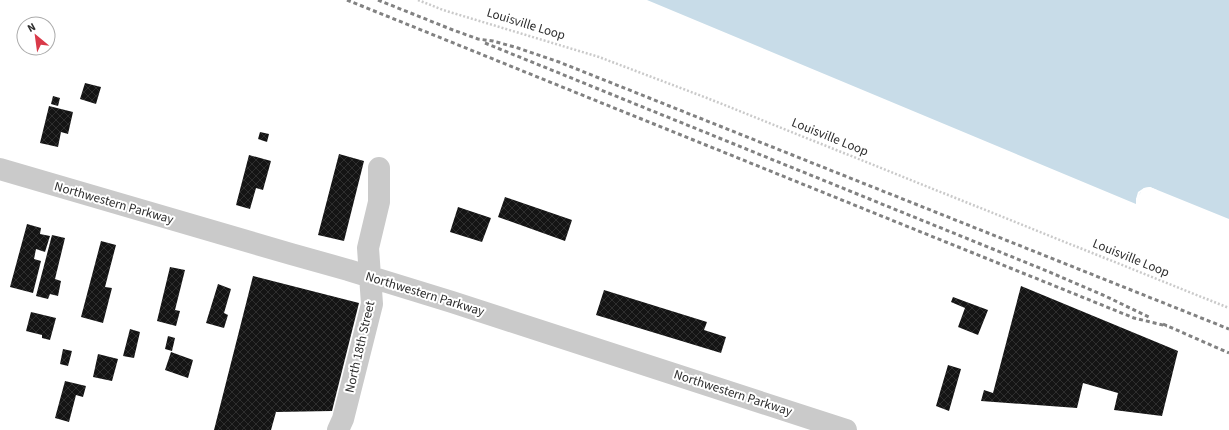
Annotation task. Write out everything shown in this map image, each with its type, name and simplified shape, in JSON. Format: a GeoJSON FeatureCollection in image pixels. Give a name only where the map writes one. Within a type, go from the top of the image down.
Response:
{"type":"FeatureCollection","features":[{"type":"Feature","properties":{"kind":"street","name":"North 18th Street"},"geometry":{"type":"LineString","coordinates":[[338,430],[343,419],[372,304],[368,248],[378,202],[378,168]]}},
{"type":"Feature","properties":{"kind":"street","name":"Northwestern Parkway"},"geometry":{"type":"LineString","coordinates":[[0,169],[370,277],[846,430]]}},
{"type":"Feature","properties":{"kind":"path","name":"Louisville Loop"},"geometry":{"type":"LineString","coordinates":[[418,0],[443,10],[606,59],[1229,308]]}},
{"type":"Feature","properties":{"kind":"water"},"geometry":{"type":"Polygon","coordinates":[[[647,0],[1229,0],[1229,219],[1150,187],[1144,188],[1136,199],[1136,204],[647,0]]]}},
{"type":"Feature","properties":{"kind":"pier"},"geometry":{"type":"Polygon","coordinates":[[[1150,187],[1157,190],[1156,192],[1150,189],[1140,193],[1138,206],[1136,199],[1138,192],[1144,188],[1150,187]]]}},
{"type":"Feature","properties":{"kind":"building"},"geometry":{"type":"Polygon","coordinates":[[[85,83],[101,87],[96,104],[80,99],[85,83]]]}},
{"type":"Feature","properties":{"kind":"building"},"geometry":{"type":"Polygon","coordinates":[[[53,96],[60,98],[58,106],[51,104],[53,96]]]}},
{"type":"Feature","properties":{"kind":"building"},"geometry":{"type":"Polygon","coordinates":[[[49,106],[73,112],[68,134],[61,132],[58,147],[40,143],[49,106]]]}},
{"type":"Feature","properties":{"kind":"building"},"geometry":{"type":"Polygon","coordinates":[[[260,132],[269,134],[267,142],[258,139],[260,132]]]}},
{"type":"Feature","properties":{"kind":"building"},"geometry":{"type":"Polygon","coordinates":[[[339,154],[364,161],[344,241],[318,235],[339,154]]]}},
{"type":"Feature","properties":{"kind":"building"},"geometry":{"type":"Polygon","coordinates":[[[249,155],[271,161],[263,190],[256,188],[250,209],[236,205],[249,155]]]}},
{"type":"Feature","properties":{"kind":"building"},"geometry":{"type":"Polygon","coordinates":[[[505,197],[572,220],[565,241],[498,217],[505,197]]]}},
{"type":"Feature","properties":{"kind":"building"},"geometry":{"type":"Polygon","coordinates":[[[458,207],[491,218],[482,242],[450,232],[458,207]]]}},
{"type":"Feature","properties":{"kind":"building"},"geometry":{"type":"Polygon","coordinates":[[[27,224],[41,228],[40,234],[50,236],[45,252],[36,249],[34,259],[41,261],[33,293],[10,287],[27,224]]]}},
{"type":"Feature","properties":{"kind":"building"},"geometry":{"type":"Polygon","coordinates":[[[52,235],[65,238],[55,279],[61,281],[58,296],[50,294],[48,299],[36,296],[52,235]]]}},
{"type":"Feature","properties":{"kind":"building"},"geometry":{"type":"Polygon","coordinates":[[[101,241],[116,245],[105,287],[112,288],[103,323],[81,317],[101,241]]]}},
{"type":"Feature","properties":{"kind":"building"},"geometry":{"type":"Polygon","coordinates":[[[170,267],[185,270],[175,310],[180,311],[176,326],[157,321],[170,267]]]}},
{"type":"Feature","properties":{"kind":"building"},"geometry":{"type":"Polygon","coordinates":[[[253,276],[359,303],[332,411],[276,412],[271,430],[214,430],[253,276]]]}},
{"type":"Feature","properties":{"kind":"building"},"geometry":{"type":"Polygon","coordinates":[[[218,284],[231,289],[224,313],[228,315],[224,328],[206,323],[218,284]]]}},
{"type":"Feature","properties":{"kind":"building"},"geometry":{"type":"Polygon","coordinates":[[[1021,286],[1178,351],[1162,416],[1114,410],[1118,393],[1083,383],[1077,408],[981,401],[984,390],[993,393],[1021,286]]]}},
{"type":"Feature","properties":{"kind":"building"},"geometry":{"type":"Polygon","coordinates":[[[604,290],[707,322],[704,330],[726,337],[721,353],[596,315],[604,290]]]}},
{"type":"Feature","properties":{"kind":"building"},"geometry":{"type":"Polygon","coordinates":[[[953,297],[988,310],[978,335],[958,327],[965,308],[951,302],[953,297]]]}},
{"type":"Feature","properties":{"kind":"building"},"geometry":{"type":"Polygon","coordinates":[[[31,312],[56,318],[50,340],[42,338],[42,335],[26,331],[31,312]]]}},
{"type":"Feature","properties":{"kind":"building"},"geometry":{"type":"Polygon","coordinates":[[[130,329],[140,332],[134,358],[123,356],[130,329]]]}},
{"type":"Feature","properties":{"kind":"building"},"geometry":{"type":"Polygon","coordinates":[[[168,336],[175,338],[172,351],[165,349],[168,336]]]}},
{"type":"Feature","properties":{"kind":"building"},"geometry":{"type":"Polygon","coordinates":[[[63,349],[72,351],[68,366],[60,364],[63,349]]]}},
{"type":"Feature","properties":{"kind":"building"},"geometry":{"type":"Polygon","coordinates":[[[171,352],[193,360],[188,378],[165,370],[171,352]]]}},
{"type":"Feature","properties":{"kind":"building"},"geometry":{"type":"Polygon","coordinates":[[[98,354],[118,359],[112,381],[93,377],[98,354]]]}},
{"type":"Feature","properties":{"kind":"building"},"geometry":{"type":"Polygon","coordinates":[[[948,365],[961,369],[949,411],[936,406],[948,365]]]}},
{"type":"Feature","properties":{"kind":"building"},"geometry":{"type":"Polygon","coordinates":[[[65,381],[86,386],[83,397],[76,395],[69,422],[55,418],[65,381]]]}},
{"type":"Feature","properties":{"kind":"railway"},"geometry":{"type":"LineString","coordinates":[[347,0],[1134,318],[1167,326]]}},
{"type":"Feature","properties":{"kind":"railway"},"geometry":{"type":"LineString","coordinates":[[378,0],[478,39],[493,41],[518,48],[559,62],[1229,329]]}},
{"type":"Feature","properties":{"kind":"railway"},"geometry":{"type":"LineString","coordinates":[[485,43],[1047,271],[1151,318]]}},
{"type":"Feature","properties":{"kind":"railway"},"geometry":{"type":"LineString","coordinates":[[1163,324],[1229,353]]}}]}
